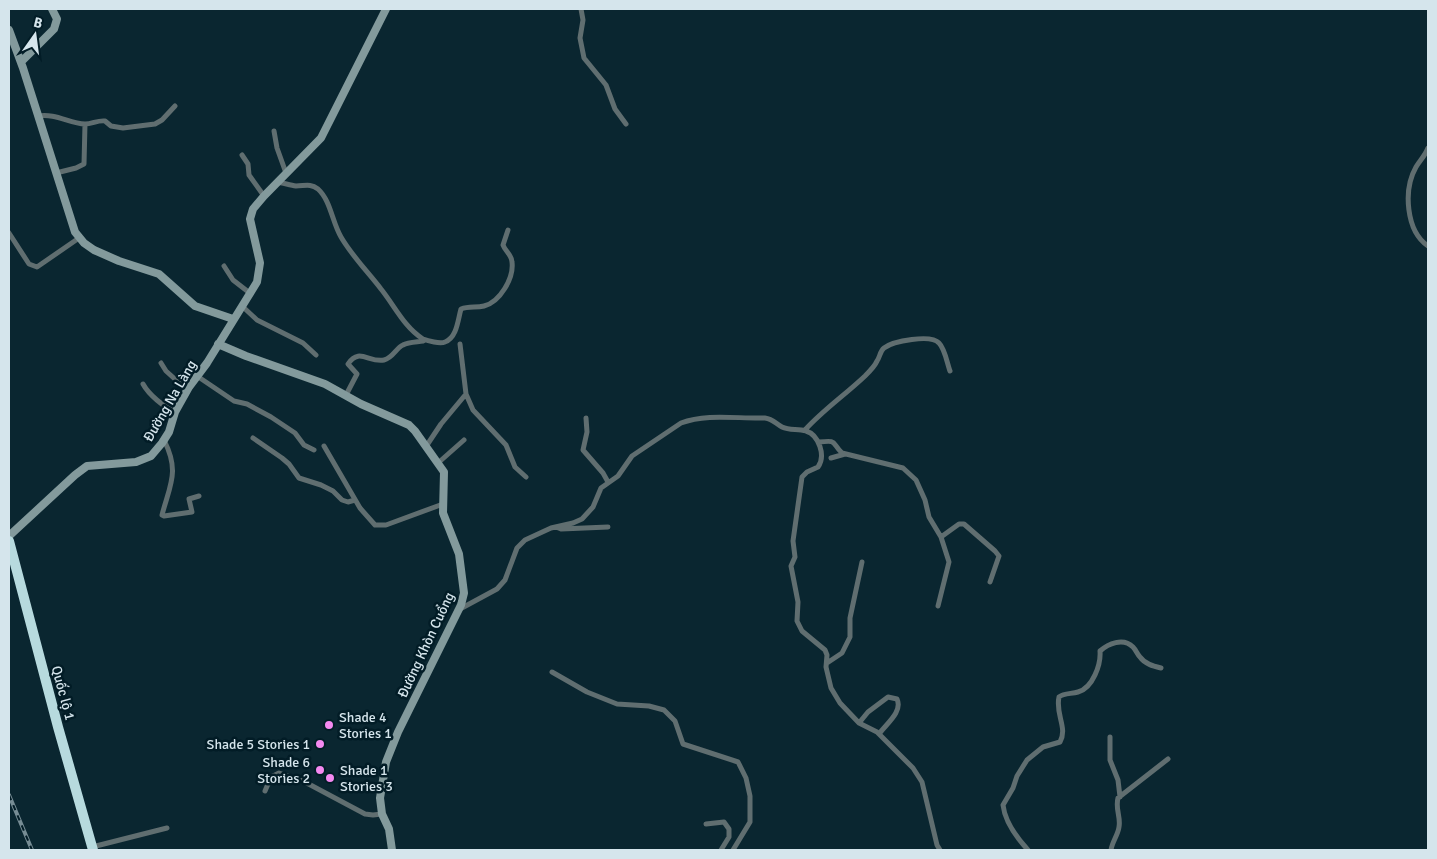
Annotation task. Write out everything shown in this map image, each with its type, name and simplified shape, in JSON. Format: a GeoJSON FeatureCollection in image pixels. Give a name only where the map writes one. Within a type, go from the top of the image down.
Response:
{"type":"FeatureCollection","features":[{"type":"Feature","properties":{"kind":"highway","name":"Quốc lộ 1"},"geometry":{"type":"LineString","coordinates":[[10,547],[92,848]]}},
{"type":"Feature","properties":{"kind":"street"},"geometry":{"type":"LineString","coordinates":[[21,62],[54,29],[57,19],[52,9]]}},
{"type":"Feature","properties":{"kind":"street","name":"Đường Na Làng"},"geometry":{"type":"LineString","coordinates":[[9,536],[87,466],[136,462],[145,459],[151,456],[164,440],[169,432],[175,412],[257,282],[260,263],[250,216],[253,209],[321,138],[386,9]]}},
{"type":"Feature","properties":{"kind":"street"},"geometry":{"type":"LineString","coordinates":[[580,9],[583,20],[580,38],[584,58],[606,85],[615,109],[626,124]]}},
{"type":"Feature","properties":{"kind":"street"},"geometry":{"type":"LineString","coordinates":[[9,30],[75,232],[79,238],[94,250],[118,261],[159,274],[195,306],[234,319]]}},
{"type":"Feature","properties":{"kind":"street"},"geometry":{"type":"LineString","coordinates":[[38,116],[48,115],[85,124],[105,121],[111,126],[123,128],[155,124],[162,120],[175,106]]}},
{"type":"Feature","properties":{"kind":"street"},"geometry":{"type":"LineString","coordinates":[[56,172],[76,168],[84,164],[85,124]]}},
{"type":"Feature","properties":{"kind":"street"},"geometry":{"type":"LineString","coordinates":[[274,131],[277,148],[286,173]]}},
{"type":"Feature","properties":{"kind":"street"},"geometry":{"type":"LineString","coordinates":[[1428,148],[1426,155],[1416,166],[1407,198],[1416,232],[1428,246]]}},
{"type":"Feature","properties":{"kind":"street"},"geometry":{"type":"LineString","coordinates":[[242,156],[248,164],[250,175],[264,196]]}},
{"type":"Feature","properties":{"kind":"street"},"geometry":{"type":"LineString","coordinates":[[277,182],[295,186],[309,184],[321,192],[342,239],[398,313],[425,340]]}},
{"type":"Feature","properties":{"kind":"street"},"geometry":{"type":"LineString","coordinates":[[346,395],[357,374],[348,364],[354,357],[361,355],[377,360],[387,359],[402,345],[425,340],[443,343],[448,341],[454,334],[461,309],[472,306],[484,306],[499,296],[512,271],[512,258],[503,245],[508,230]]}},
{"type":"Feature","properties":{"kind":"street"},"geometry":{"type":"LineString","coordinates":[[9,233],[29,264],[37,267],[79,238]]}},
{"type":"Feature","properties":{"kind":"street"},"geometry":{"type":"LineString","coordinates":[[224,266],[233,280],[251,294]]}},
{"type":"Feature","properties":{"kind":"street"},"geometry":{"type":"LineString","coordinates":[[242,306],[257,320],[300,341],[316,355]]}},
{"type":"Feature","properties":{"kind":"street"},"geometry":{"type":"LineString","coordinates":[[805,430],[818,416],[867,374],[877,362],[886,346],[921,338],[936,340],[942,347],[950,371]]}},
{"type":"Feature","properties":{"kind":"street","name":"Đường Khòn Cuổng"},"geometry":{"type":"LineString","coordinates":[[218,344],[325,384],[361,404],[408,425],[427,445],[444,472],[443,513],[459,554],[464,593],[459,609],[390,751],[382,779],[380,798],[382,814],[390,828],[392,850]]}},
{"type":"Feature","properties":{"kind":"street"},"geometry":{"type":"LineString","coordinates":[[460,344],[466,394],[473,410],[506,446],[516,467],[526,477]]}},
{"type":"Feature","properties":{"kind":"street"},"geometry":{"type":"LineString","coordinates":[[161,363],[166,371],[188,390]]}},
{"type":"Feature","properties":{"kind":"street"},"geometry":{"type":"LineString","coordinates":[[197,376],[234,401],[247,404],[271,417],[295,433],[304,445],[314,450]]}},
{"type":"Feature","properties":{"kind":"street"},"geometry":{"type":"LineString","coordinates":[[143,384],[149,392],[175,412]]}},
{"type":"Feature","properties":{"kind":"street"},"geometry":{"type":"LineString","coordinates":[[427,445],[441,424],[466,394]]}},
{"type":"Feature","properties":{"kind":"street"},"geometry":{"type":"LineString","coordinates":[[586,418],[588,432],[583,450],[587,457],[603,473],[608,482]]}},
{"type":"Feature","properties":{"kind":"street"},"geometry":{"type":"LineString","coordinates":[[459,609],[497,589],[504,580],[517,548],[525,540],[582,519],[593,506],[601,488],[618,476],[632,456],[681,424],[690,420],[771,418],[787,429],[805,430],[818,442],[821,458],[818,468],[807,472],[802,478],[800,485],[800,500],[793,541],[795,557],[792,566],[798,602],[797,621],[802,631],[825,650],[831,688],[849,714],[879,734],[913,768],[922,782],[937,845],[940,850]]}},
{"type":"Feature","properties":{"kind":"street"},"geometry":{"type":"LineString","coordinates":[[253,438],[289,464],[299,478],[321,485],[342,500],[348,502],[355,500]]}},
{"type":"Feature","properties":{"kind":"street"},"geometry":{"type":"LineString","coordinates":[[164,440],[170,452],[174,476],[162,515],[192,512],[189,499],[199,496]]}},
{"type":"Feature","properties":{"kind":"street"},"geometry":{"type":"LineString","coordinates":[[438,463],[464,440]]}},
{"type":"Feature","properties":{"kind":"street"},"geometry":{"type":"LineString","coordinates":[[818,442],[832,442],[835,443],[839,451],[846,454],[897,465],[916,480],[925,500],[929,517],[941,537],[950,562],[938,606]]}},
{"type":"Feature","properties":{"kind":"street"},"geometry":{"type":"LineString","coordinates":[[324,446],[360,508],[375,525],[380,526],[443,504]]}},
{"type":"Feature","properties":{"kind":"street"},"geometry":{"type":"LineString","coordinates":[[831,458],[846,454]]}},
{"type":"Feature","properties":{"kind":"street"},"geometry":{"type":"LineString","coordinates":[[941,537],[959,524],[964,524],[995,551],[999,556],[990,582]]}},
{"type":"Feature","properties":{"kind":"street"},"geometry":{"type":"LineString","coordinates":[[556,527],[561,529],[608,528]]}},
{"type":"Feature","properties":{"kind":"street"},"geometry":{"type":"LineString","coordinates":[[826,663],[842,653],[850,637],[850,618],[862,562]]}},
{"type":"Feature","properties":{"kind":"street"},"geometry":{"type":"LineString","coordinates":[[1028,850],[1017,838],[1003,805],[1013,788],[1017,776],[1028,760],[1043,747],[1060,742],[1063,736],[1063,729],[1057,711],[1059,698],[1062,694],[1081,692],[1092,680],[1100,657],[1100,650],[1113,643],[1125,642],[1133,646],[1140,657],[1150,665],[1161,668]]}},
{"type":"Feature","properties":{"kind":"street"},"geometry":{"type":"LineString","coordinates":[[552,672],[587,692],[617,704],[649,706],[664,710],[675,721],[683,744],[738,762],[746,778],[750,796],[750,822],[733,850]]}},
{"type":"Feature","properties":{"kind":"street"},"geometry":{"type":"LineString","coordinates":[[859,722],[868,712],[888,697],[897,699],[899,703],[897,713],[879,734]]}},
{"type":"Feature","properties":{"kind":"street"},"geometry":{"type":"LineString","coordinates":[[1110,737],[1110,760],[1118,780],[1120,797]]}},
{"type":"Feature","properties":{"kind":"street"},"geometry":{"type":"LineString","coordinates":[[1111,850],[1119,828],[1119,816],[1116,809],[1118,798],[1168,758]]}},
{"type":"Feature","properties":{"kind":"street"},"geometry":{"type":"LineString","coordinates":[[265,791],[272,777],[280,773],[303,781],[366,814],[382,814]]}},
{"type":"Feature","properties":{"kind":"street"},"geometry":{"type":"LineString","coordinates":[[706,824],[720,821],[727,825],[729,837],[721,850]]}},
{"type":"Feature","properties":{"kind":"street"},"geometry":{"type":"LineString","coordinates":[[92,848],[167,828]]}},
{"type":"Feature","properties":{"kind":"railway"},"geometry":{"type":"LineString","coordinates":[[9,795],[32,850]]}},
{"type":"Feature","properties":{"kind":"place","name":"Shade 4 Stories 1"},"geometry":{"type":"Point","coordinates":[329,725]}},
{"type":"Feature","properties":{"kind":"place","name":"Shade 5 Stories 1"},"geometry":{"type":"Point","coordinates":[320,744]}},
{"type":"Feature","properties":{"kind":"place","name":"Shade 6 Stories 2"},"geometry":{"type":"Point","coordinates":[320,770]}},
{"type":"Feature","properties":{"kind":"place","name":"Shade 1 Stories 3"},"geometry":{"type":"Point","coordinates":[330,778]}}]}
